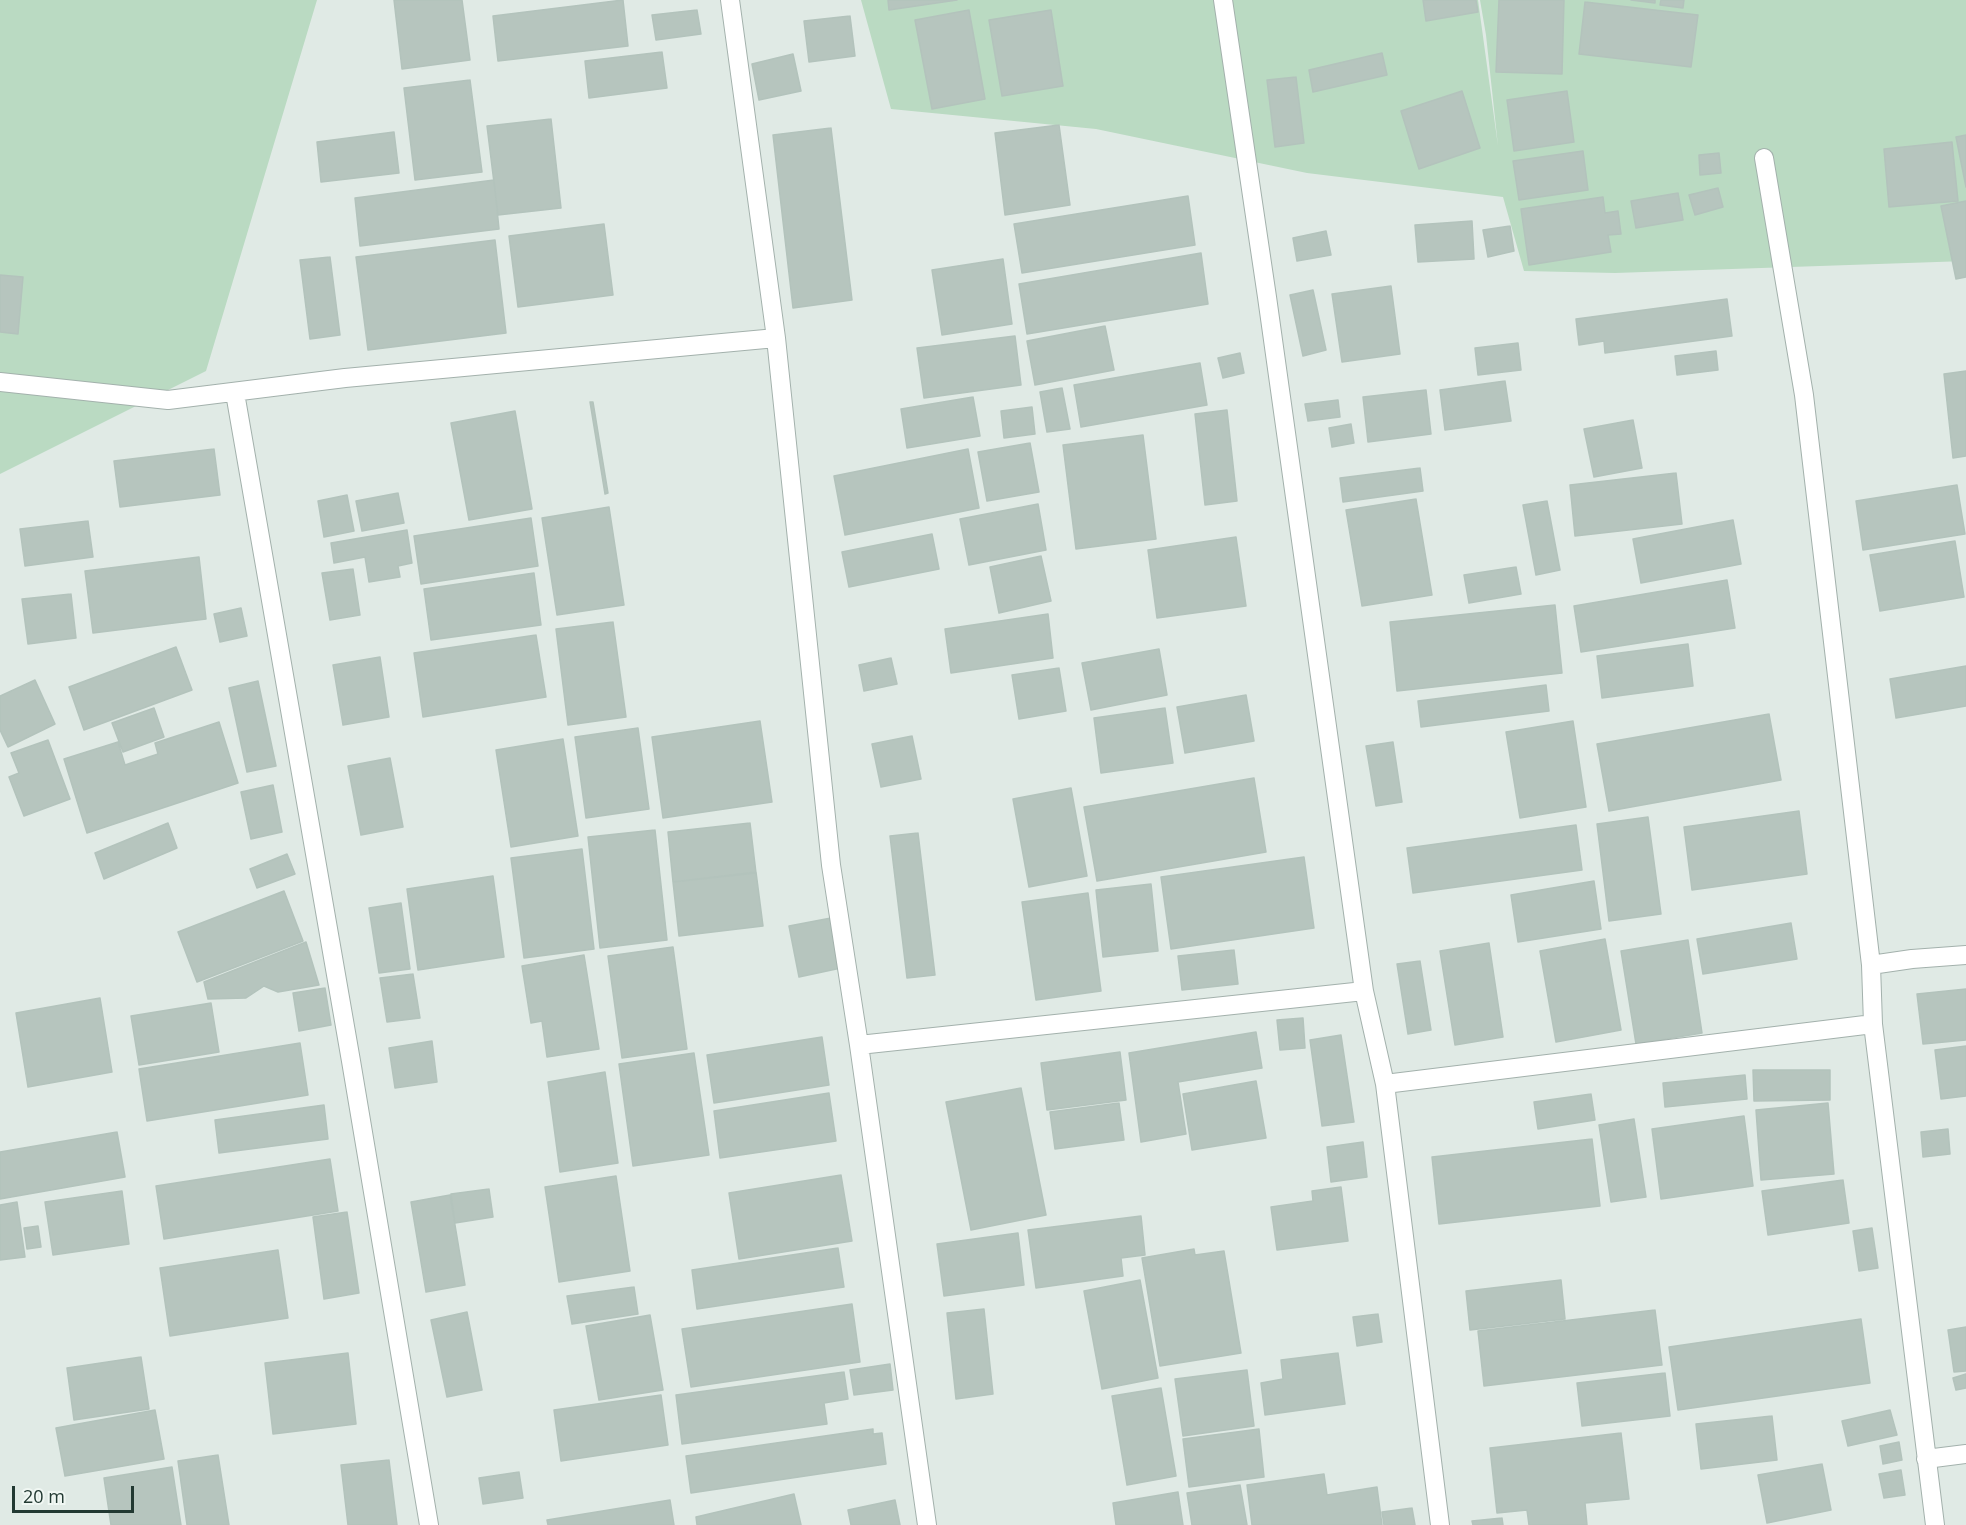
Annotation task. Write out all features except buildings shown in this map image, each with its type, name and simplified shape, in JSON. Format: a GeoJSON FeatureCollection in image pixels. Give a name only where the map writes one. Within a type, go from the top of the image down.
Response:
{"type":"FeatureCollection","features":[{"type":"Feature","properties":{"kind":"street"},"geometry":{"type":"LineString","coordinates":[[730,0],[776,338],[831,865],[927,1525]]}},
{"type":"Feature","properties":{"kind":"street"},"geometry":{"type":"LineString","coordinates":[[1223,0],[1266,285],[1364,991],[1384,1084],[1440,1525]]}},
{"type":"Feature","properties":{"kind":"street"},"geometry":{"type":"LineString","coordinates":[[1764,158],[1804,395],[1871,965],[1873,1024],[1935,1525]]}},
{"type":"Feature","properties":{"kind":"street"},"geometry":{"type":"LineString","coordinates":[[0,382],[168,400],[357,377],[776,338]]}},
{"type":"Feature","properties":{"kind":"street"},"geometry":{"type":"LineString","coordinates":[[236,393],[429,1525]]}},
{"type":"Feature","properties":{"kind":"street"},"geometry":{"type":"LineString","coordinates":[[1871,965],[1912,959],[1966,956]]}},
{"type":"Feature","properties":{"kind":"street"},"geometry":{"type":"LineString","coordinates":[[858,1045],[1364,991]]}},
{"type":"Feature","properties":{"kind":"street"},"geometry":{"type":"LineString","coordinates":[[1384,1084],[1873,1024]]}},
{"type":"Feature","properties":{"kind":"street"},"geometry":{"type":"LineString","coordinates":[[1926,1459],[1966,1454]]}},
{"type":"Feature","properties":{"kind":"green space"},"geometry":{"type":"Polygon","coordinates":[[[0,0],[317,0],[206,371],[0,474],[0,0]]]}},
{"type":"Feature","properties":{"kind":"green space"},"geometry":{"type":"Polygon","coordinates":[[[861,0],[1478,0],[1498,146],[1480,0],[1966,0],[1966,261],[1615,273],[1524,271],[1503,197],[1307,173],[1096,129],[891,109],[861,0]]]}}]}
